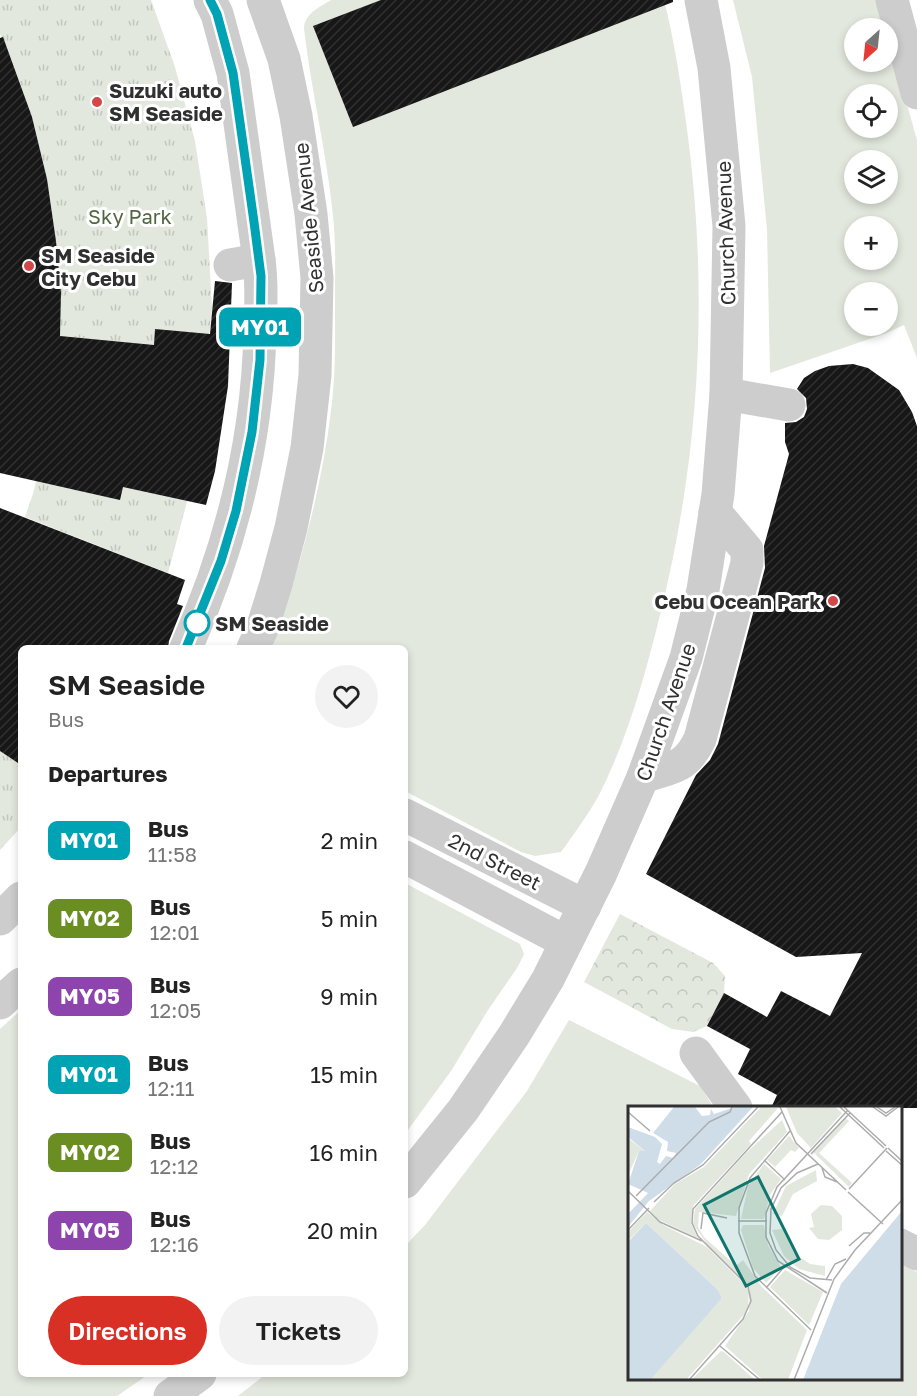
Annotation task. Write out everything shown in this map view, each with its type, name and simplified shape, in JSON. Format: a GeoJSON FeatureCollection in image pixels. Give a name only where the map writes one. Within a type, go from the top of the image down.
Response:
{"type":"FeatureCollection","features":[{"type":"Feature","properties":{"kind":"street"},"geometry":{"type":"LineString","coordinates":[[187,645],[221,561],[236,511],[252,432],[260,360],[261,276],[245,263],[233,73],[214,7],[249,0]]}},
{"type":"Feature","properties":{"kind":"street","name":"Seaside Avenue"},"geometry":{"type":"LineString","coordinates":[[254,645],[262,629],[291,528],[307,448],[315,375],[317,278],[311,214],[296,116],[284,59],[263,0]]}},
{"type":"Feature","properties":{"kind":"street","name":"Church Avenue"},"geometry":{"type":"LineString","coordinates":[[408,1178],[463,1110],[514,1035],[548,978],[585,906],[643,777],[686,658],[703,590],[715,512],[726,394],[729,226],[714,68],[701,0]]}},
{"type":"Feature","properties":{"kind":"street"},"geometry":{"type":"LineString","coordinates":[[892,0],[917,93]]}},
{"type":"Feature","properties":{"kind":"street"},"geometry":{"type":"LineString","coordinates":[[726,394],[789,405]]}},
{"type":"Feature","properties":{"kind":"street","name":"2nd Street"},"geometry":{"type":"LineString","coordinates":[[408,817],[585,906]]}},
{"type":"Feature","properties":{"kind":"street","name":"2nd Street"},"geometry":{"type":"LineString","coordinates":[[408,859],[566,942]]}},
{"type":"Feature","properties":{"kind":"street"},"geometry":{"type":"LineString","coordinates":[[0,920],[18,901]]}},
{"type":"Feature","properties":{"kind":"street"},"geometry":{"type":"LineString","coordinates":[[0,1003],[18,987]]}},
{"type":"Feature","properties":{"kind":"street"},"geometry":{"type":"LineString","coordinates":[[696,1053],[735,1106]]}},
{"type":"Feature","properties":{"kind":"street"},"geometry":{"type":"LineString","coordinates":[[902,1246],[917,1254]]}},
{"type":"Feature","properties":{"kind":"street"},"geometry":{"type":"LineString","coordinates":[[170,1396],[196,1377]]}},
{"type":"Feature","properties":{"kind":"green space","name":"Sky Park"},"geometry":{"type":"Polygon","coordinates":[[[0,0],[151,0],[175,67],[195,141],[207,218],[212,308],[195,472],[168,573],[25,517],[50,424],[61,292],[47,179],[32,117],[0,34],[0,0]]]}},
{"type":"Feature","properties":{"kind":"green space"},"geometry":{"type":"Polygon","coordinates":[[[331,0],[664,0],[687,129],[698,252],[697,374],[692,434],[674,555],[634,707],[599,795],[561,852],[535,856],[521,852],[408,793],[408,645],[272,645],[308,531],[327,441],[333,397],[334,226],[304,28],[307,18],[331,0]]]}},
{"type":"Feature","properties":{"kind":"green space"},"geometry":{"type":"Polygon","coordinates":[[[733,0],[878,0],[883,18],[844,18],[844,72],[898,72],[917,140],[917,358],[904,325],[898,328],[898,282],[844,282],[844,336],[878,336],[770,373],[767,229],[752,77],[733,0]]]}},
{"type":"Feature","properties":{"kind":"green space"},"geometry":{"type":"Polygon","coordinates":[[[0,751],[18,763],[18,830],[0,850],[0,751]]]}},
{"type":"Feature","properties":{"kind":"green space"},"geometry":{"type":"Polygon","coordinates":[[[408,885],[520,944],[524,954],[451,1071],[408,1130],[408,885]]]}},
{"type":"Feature","properties":{"kind":"green space"},"geometry":{"type":"Polygon","coordinates":[[[620,914],[713,963],[725,976],[724,993],[707,1026],[693,1032],[672,1029],[584,982],[620,914]]]}},
{"type":"Feature","properties":{"kind":"green space"},"geometry":{"type":"Polygon","coordinates":[[[18,1013],[18,1377],[145,1377],[117,1396],[0,1396],[0,1029],[18,1013]]]}},
{"type":"Feature","properties":{"kind":"green space"},"geometry":{"type":"Polygon","coordinates":[[[569,1020],[700,1086],[713,1106],[628,1106],[628,1381],[902,1381],[902,1264],[917,1272],[917,1396],[238,1396],[262,1377],[408,1377],[408,1243],[425,1225],[527,1091],[569,1020]]]}},
{"type":"Feature","properties":{"kind":"building"},"geometry":{"type":"Polygon","coordinates":[[[381,0],[673,0],[673,2],[353,127],[313,26],[381,0]]]}},
{"type":"Feature","properties":{"kind":"building"},"geometry":{"type":"Polygon","coordinates":[[[3,37],[32,117],[47,179],[61,292],[60,336],[154,345],[155,329],[210,334],[215,281],[232,283],[228,386],[215,471],[206,505],[123,487],[120,500],[0,473],[0,38],[3,37]]]}},
{"type":"Feature","properties":{"kind":"building","name":"Cebu Ocean Park"},"geometry":{"type":"Polygon","coordinates":[[[853,364],[868,368],[899,390],[917,426],[917,1108],[772,1106],[777,1095],[738,1074],[750,1049],[707,1026],[724,993],[767,1017],[781,991],[830,1016],[862,953],[796,957],[646,874],[696,775],[710,760],[718,744],[765,568],[764,546],[789,454],[785,442],[785,423],[796,422],[804,417],[807,409],[806,398],[797,389],[804,378],[829,366],[853,364]]]}},
{"type":"Feature","properties":{"kind":"building"},"geometry":{"type":"Polygon","coordinates":[[[0,508],[185,580],[177,604],[183,606],[168,645],[18,645],[18,763],[0,751],[0,508]]]}},
{"type":"Feature","properties":{"kind":"bus line","name":"MY01"},"geometry":{"type":"LineString","coordinates":[[187,645],[204,608],[236,511],[252,432],[260,360],[261,276],[254,222],[233,73],[217,14],[210,0]]}},
{"type":"Feature","properties":{"kind":"place","name":"Suzuki auto SM Seaside"},"geometry":{"type":"Point","coordinates":[97,102]}},
{"type":"Feature","properties":{"kind":"place","name":"SM Seaside City Cebu"},"geometry":{"type":"Point","coordinates":[29,266]}},
{"type":"Feature","properties":{"kind":"place","name":"Cebu Ocean Park"},"geometry":{"type":"Point","coordinates":[833,601]}},
{"type":"Feature","properties":{"kind":"place","name":"SM Seaside"},"geometry":{"type":"Point","coordinates":[197,623]}}]}
